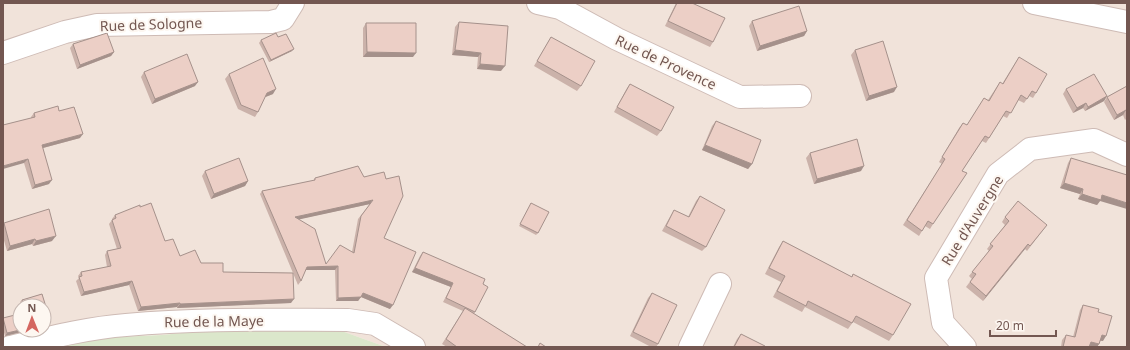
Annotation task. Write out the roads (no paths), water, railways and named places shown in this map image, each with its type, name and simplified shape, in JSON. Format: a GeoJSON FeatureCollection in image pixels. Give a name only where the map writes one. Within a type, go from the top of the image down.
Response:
{"type":"FeatureCollection","features":[{"type":"Feature","properties":{"kind":"street","name":"Rue de Sologne"},"geometry":{"type":"LineString","coordinates":[[3,53],[65,32],[97,25],[271,22],[283,20],[293,3]]}},
{"type":"Feature","properties":{"kind":"street","name":"Rue de Provence"},"geometry":{"type":"LineString","coordinates":[[538,3],[560,8],[617,39],[740,97],[800,96]]}},
{"type":"Feature","properties":{"kind":"street"},"geometry":{"type":"LineString","coordinates":[[1034,3],[1127,22]]}},
{"type":"Feature","properties":{"kind":"street","name":"Rue d'Auvergne"},"geometry":{"type":"LineString","coordinates":[[965,347],[944,322],[936,278],[998,174],[1030,149],[1094,140],[1127,155]]}},
{"type":"Feature","properties":{"kind":"street"},"geometry":{"type":"LineString","coordinates":[[690,347],[720,284]]}},
{"type":"Feature","properties":{"kind":"street","name":"Rue de la Maye"},"geometry":{"type":"LineString","coordinates":[[10,347],[67,333],[132,324],[181,320],[348,320],[375,324],[414,347]]}}]}
